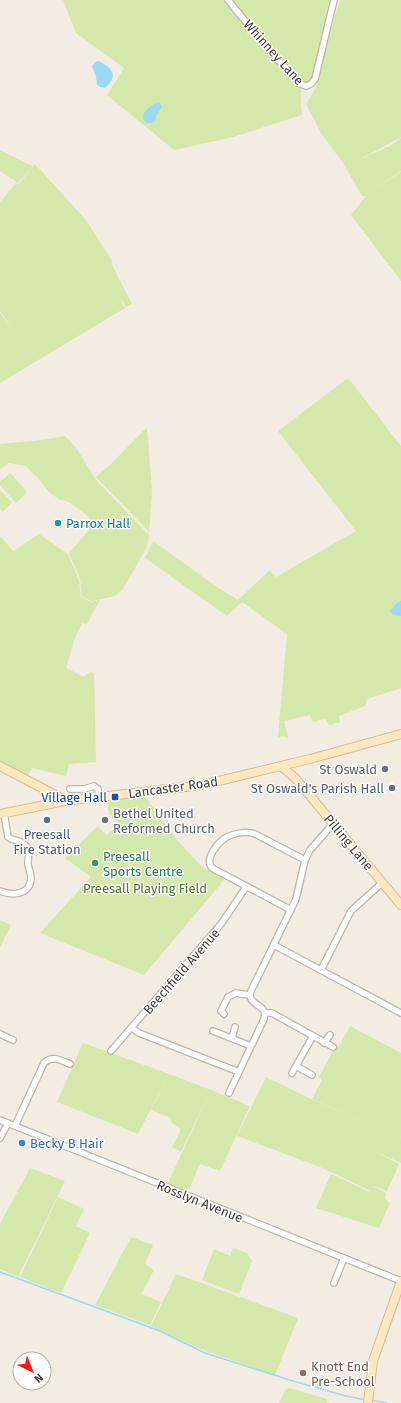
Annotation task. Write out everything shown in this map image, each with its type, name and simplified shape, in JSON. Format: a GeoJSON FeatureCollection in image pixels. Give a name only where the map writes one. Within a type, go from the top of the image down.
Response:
{"type":"FeatureCollection","features":[{"type":"Feature","properties":{"kind":"main road","name":"Lancaster Road"},"geometry":{"type":"LineString","coordinates":[[2,814],[64,801],[190,787],[299,762],[401,734]]}},
{"type":"Feature","properties":{"kind":"main road"},"geometry":{"type":"LineString","coordinates":[[296,779],[299,762]]}},
{"type":"Feature","properties":{"kind":"main road","name":"Pilling Lane"},"geometry":{"type":"LineString","coordinates":[[284,765],[382,883],[400,902]]}},
{"type":"Feature","properties":{"kind":"main road"},"geometry":{"type":"LineString","coordinates":[[0,766],[64,801]]}},
{"type":"Feature","properties":{"kind":"main road"},"geometry":{"type":"LineString","coordinates":[[45,790],[45,805]]}},
{"type":"Feature","properties":{"kind":"main road"},"geometry":{"type":"LineString","coordinates":[[368,1400],[373,1361],[401,1281]]}},
{"type":"Feature","properties":{"kind":"street","name":"Whinney Lane"},"geometry":{"type":"LineString","coordinates":[[228,0],[276,59],[300,84],[306,86],[311,84],[315,79],[334,0]]}},
{"type":"Feature","properties":{"kind":"street"},"geometry":{"type":"LineString","coordinates":[[70,789],[82,790],[91,786],[97,786],[99,796]]}},
{"type":"Feature","properties":{"kind":"street"},"geometry":{"type":"LineString","coordinates":[[0,891],[9,894],[24,892],[28,888],[31,880],[27,847],[20,841],[12,840],[8,837],[2,814]]}},
{"type":"Feature","properties":{"kind":"street"},"geometry":{"type":"LineString","coordinates":[[229,1093],[264,1019],[265,1013],[262,1008],[251,1000],[249,995],[296,899],[305,860],[310,850],[333,824]]}},
{"type":"Feature","properties":{"kind":"street"},"geometry":{"type":"LineString","coordinates":[[291,910],[212,868],[209,863],[210,856],[222,842],[230,836],[246,832],[255,834],[305,860]]}},
{"type":"Feature","properties":{"kind":"street"},"geometry":{"type":"LineString","coordinates":[[321,970],[351,911],[382,883]]}},
{"type":"Feature","properties":{"kind":"street","name":"Beechfield Avenue"},"geometry":{"type":"LineString","coordinates":[[111,1051],[222,924],[246,887]]}},
{"type":"Feature","properties":{"kind":"street"},"geometry":{"type":"LineString","coordinates":[[274,945],[401,1013]]}},
{"type":"Feature","properties":{"kind":"street"},"geometry":{"type":"LineString","coordinates":[[224,1014],[221,1011],[228,996],[236,993],[249,995]]}},
{"type":"Feature","properties":{"kind":"street"},"geometry":{"type":"LineString","coordinates":[[265,1013],[272,1014],[333,1048]]}},
{"type":"Feature","properties":{"kind":"street"},"geometry":{"type":"LineString","coordinates":[[232,1038],[236,1027]]}},
{"type":"Feature","properties":{"kind":"street"},"geometry":{"type":"LineString","coordinates":[[132,1028],[139,1033],[239,1072]]}},
{"type":"Feature","properties":{"kind":"street"},"geometry":{"type":"LineString","coordinates":[[213,1031],[251,1046]]}},
{"type":"Feature","properties":{"kind":"street"},"geometry":{"type":"LineString","coordinates":[[0,1034],[14,1040]]}},
{"type":"Feature","properties":{"kind":"street"},"geometry":{"type":"LineString","coordinates":[[324,1043],[330,1035]]}},
{"type":"Feature","properties":{"kind":"street"},"geometry":{"type":"LineString","coordinates":[[292,1073],[313,1036]]}},
{"type":"Feature","properties":{"kind":"street"},"geometry":{"type":"LineString","coordinates":[[15,1126],[44,1063],[53,1058],[70,1064]]}},
{"type":"Feature","properties":{"kind":"street"},"geometry":{"type":"LineString","coordinates":[[296,1066],[312,1075]]}},
{"type":"Feature","properties":{"kind":"street","name":"Rosslyn Avenue"},"geometry":{"type":"LineString","coordinates":[[0,1120],[401,1281]]}},
{"type":"Feature","properties":{"kind":"street"},"geometry":{"type":"LineString","coordinates":[[0,1138],[8,1124]]}},
{"type":"Feature","properties":{"kind":"street"},"geometry":{"type":"LineString","coordinates":[[334,1283],[344,1258]]}},
{"type":"Feature","properties":{"kind":"green space"},"geometry":{"type":"Polygon","coordinates":[[[63,0],[226,0],[301,90],[302,115],[233,137],[174,150],[107,95],[124,68],[76,33],[63,0]]]}},
{"type":"Feature","properties":{"kind":"green space"},"geometry":{"type":"Polygon","coordinates":[[[229,0],[332,0],[314,75],[310,81],[303,84],[294,79],[229,0]]]}},
{"type":"Feature","properties":{"kind":"green space"},"geometry":{"type":"Polygon","coordinates":[[[341,0],[401,0],[401,137],[359,160],[390,146],[401,138],[401,171],[371,192],[401,172],[401,281],[351,215],[366,196],[362,196],[346,168],[348,166],[346,167],[321,133],[306,104],[316,87],[335,16],[341,0]]]}},
{"type":"Feature","properties":{"kind":"green space"},"geometry":{"type":"Polygon","coordinates":[[[0,150],[32,166],[32,168],[18,183],[0,171],[0,150]]]}},
{"type":"Feature","properties":{"kind":"green space"},"geometry":{"type":"Polygon","coordinates":[[[35,164],[86,220],[112,261],[112,265],[132,304],[126,307],[119,297],[125,308],[0,383],[0,313],[13,330],[0,311],[0,202],[16,183],[18,185],[35,164]]]}},
{"type":"Feature","properties":{"kind":"green space"},"geometry":{"type":"Polygon","coordinates":[[[348,378],[401,446],[401,688],[367,699],[365,706],[339,716],[340,722],[329,725],[326,719],[313,722],[310,715],[284,721],[288,738],[283,736],[278,737],[287,634],[242,602],[227,616],[145,558],[153,541],[217,587],[238,600],[270,570],[276,577],[356,531],[278,431],[348,378]]]}},
{"type":"Feature","properties":{"kind":"green space"},"geometry":{"type":"Polygon","coordinates":[[[147,427],[152,490],[149,532],[96,477],[112,463],[147,427]]]}},
{"type":"Feature","properties":{"kind":"green space"},"geometry":{"type":"Polygon","coordinates":[[[65,436],[77,449],[96,480],[149,535],[147,547],[123,589],[115,596],[92,601],[82,597],[80,579],[69,553],[89,530],[89,517],[69,502],[59,499],[50,493],[26,466],[9,463],[0,469],[0,444],[43,440],[65,436]]]}},
{"type":"Feature","properties":{"kind":"green space"},"geometry":{"type":"Polygon","coordinates":[[[10,473],[27,492],[16,503],[0,485],[0,482],[10,473]]]}},
{"type":"Feature","properties":{"kind":"green space"},"geometry":{"type":"Polygon","coordinates":[[[0,490],[12,502],[3,512],[0,509],[0,490]]]}},
{"type":"Feature","properties":{"kind":"green space"},"geometry":{"type":"Polygon","coordinates":[[[39,534],[68,554],[79,580],[81,597],[91,602],[100,600],[87,624],[82,623],[75,638],[66,668],[84,677],[90,672],[94,673],[96,762],[69,764],[66,776],[32,768],[27,777],[0,762],[0,536],[13,551],[39,534]]]}},
{"type":"Feature","properties":{"kind":"green space","name":"Preesall Playing Field"},"geometry":{"type":"Polygon","coordinates":[[[145,796],[176,839],[203,868],[224,879],[144,975],[40,933],[91,877],[65,858],[98,826],[106,835],[119,826],[109,813],[107,800],[145,796]]]}},
{"type":"Feature","properties":{"kind":"green space"},"geometry":{"type":"Polygon","coordinates":[[[0,920],[11,925],[0,947],[0,920]]]}},
{"type":"Feature","properties":{"kind":"green space"},"geometry":{"type":"Polygon","coordinates":[[[350,1026],[401,1053],[401,1138],[312,1099],[322,1080],[319,1077],[336,1045],[339,1047],[350,1026]]]}},
{"type":"Feature","properties":{"kind":"green space"},"geometry":{"type":"Polygon","coordinates":[[[83,1043],[211,1090],[181,1152],[172,1147],[181,1129],[171,1122],[171,1118],[151,1110],[168,1075],[138,1134],[57,1102],[83,1043]]]}},
{"type":"Feature","properties":{"kind":"green space"},"geometry":{"type":"Polygon","coordinates":[[[266,1077],[311,1099],[401,1138],[401,1163],[374,1151],[399,1164],[387,1191],[374,1186],[373,1188],[374,1187],[386,1193],[385,1199],[390,1203],[379,1228],[316,1208],[331,1174],[370,1192],[371,1191],[320,1167],[237,1136],[266,1077]]]}},
{"type":"Feature","properties":{"kind":"green space"},"geometry":{"type":"Polygon","coordinates":[[[211,1090],[250,1106],[220,1171],[200,1164],[188,1192],[168,1183],[211,1090]]]}},
{"type":"Feature","properties":{"kind":"green space"},"geometry":{"type":"Polygon","coordinates":[[[30,1168],[65,1181],[18,1277],[0,1269],[0,1224],[30,1168]]]}},
{"type":"Feature","properties":{"kind":"green space"},"geometry":{"type":"Polygon","coordinates":[[[58,1197],[84,1209],[76,1226],[90,1233],[61,1293],[20,1277],[58,1197]]]}},
{"type":"Feature","properties":{"kind":"green space"},"geometry":{"type":"Polygon","coordinates":[[[131,1237],[153,1245],[145,1264],[154,1270],[141,1294],[161,1302],[150,1325],[95,1305],[131,1237]]]}},
{"type":"Feature","properties":{"kind":"green space"},"geometry":{"type":"Polygon","coordinates":[[[233,1248],[247,1253],[252,1261],[239,1294],[202,1280],[214,1249],[230,1256],[233,1248]]]}},
{"type":"Feature","properties":{"kind":"green space"},"geometry":{"type":"Polygon","coordinates":[[[176,1274],[298,1318],[275,1375],[203,1350],[151,1326],[176,1274]]]}},
{"type":"Feature","properties":{"kind":"green space"},"geometry":{"type":"Polygon","coordinates":[[[289,1388],[327,1399],[327,1402],[330,1403],[279,1403],[285,1390],[289,1388]]]}},
{"type":"Feature","properties":{"kind":"water"},"geometry":{"type":"Polygon","coordinates":[[[99,61],[111,70],[113,76],[105,88],[97,85],[92,66],[95,62],[99,61]]]}},
{"type":"Feature","properties":{"kind":"water"},"geometry":{"type":"Polygon","coordinates":[[[159,102],[162,107],[156,116],[156,120],[152,123],[147,123],[143,117],[144,114],[152,105],[159,102]]]}},
{"type":"Feature","properties":{"kind":"water"},"geometry":{"type":"Polygon","coordinates":[[[401,601],[401,616],[393,615],[390,611],[397,603],[401,601]]]}},
{"type":"Feature","properties":{"kind":"waterway"},"geometry":{"type":"LineString","coordinates":[[0,1272],[160,1331],[205,1353],[293,1381],[366,1400]]}},
{"type":"Feature","properties":{"kind":"waterway"},"geometry":{"type":"LineString","coordinates":[[371,1400],[387,1403]]}},
{"type":"Feature","properties":{"kind":"place","name":"Parrox Hall"},"geometry":{"type":"Point","coordinates":[58,523]}},
{"type":"Feature","properties":{"kind":"place","name":"St Oswald"},"geometry":{"type":"Point","coordinates":[385,769]}},
{"type":"Feature","properties":{"kind":"place","name":"St Oswald's Parish Hall"},"geometry":{"type":"Point","coordinates":[392,788]}},
{"type":"Feature","properties":{"kind":"place","name":"Village Hall"},"geometry":{"type":"Point","coordinates":[115,797]}},
{"type":"Feature","properties":{"kind":"place","name":"Preesall Fire Station"},"geometry":{"type":"Point","coordinates":[47,820]}},
{"type":"Feature","properties":{"kind":"place","name":"Bethel United Reformed Church"},"geometry":{"type":"Point","coordinates":[105,820]}},
{"type":"Feature","properties":{"kind":"place","name":"Preesall Sports Centre"},"geometry":{"type":"Point","coordinates":[95,863]}},
{"type":"Feature","properties":{"kind":"place","name":"Becky B Hair"},"geometry":{"type":"Point","coordinates":[22,1143]}},
{"type":"Feature","properties":{"kind":"place","name":"Knott End Pre-School"},"geometry":{"type":"Point","coordinates":[303,1373]}}]}
